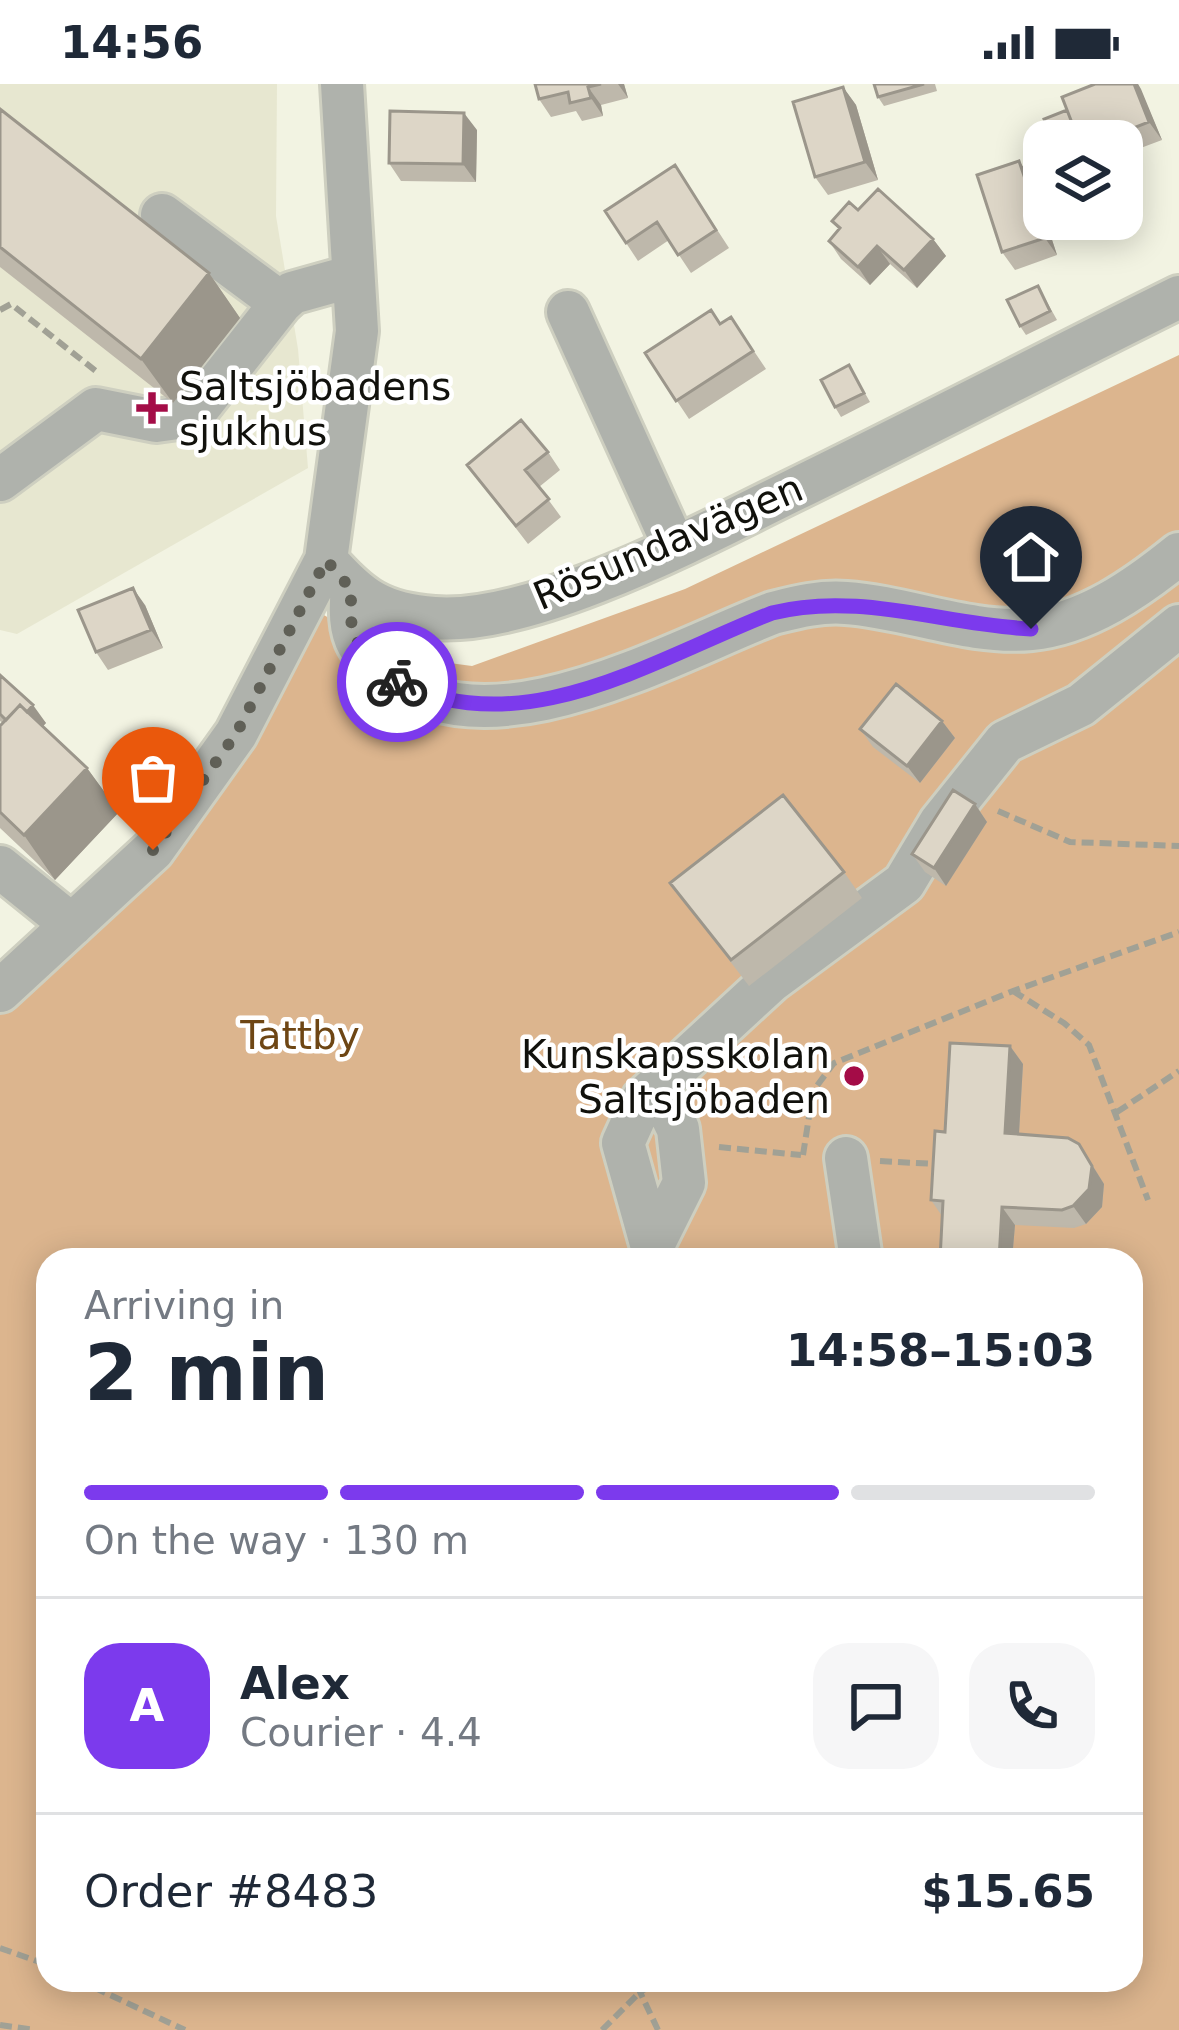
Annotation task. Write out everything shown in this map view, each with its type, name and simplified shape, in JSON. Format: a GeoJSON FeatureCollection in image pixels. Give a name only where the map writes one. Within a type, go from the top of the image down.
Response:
{"type":"FeatureCollection","features":[{"type":"Feature","properties":{"kind":"street"},"geometry":{"type":"LineString","coordinates":[[342,84],[357,331],[339,575],[354,638],[366,659],[399,684],[470,705],[502,707],[562,698],[772,613],[808,604],[846,603],[1031,629],[1078,618],[1125,594],[1179,554]]}},
{"type":"Feature","properties":{"kind":"street"},"geometry":{"type":"LineString","coordinates":[[162,215],[281,303]]}},
{"type":"Feature","properties":{"kind":"street"},"geometry":{"type":"LineString","coordinates":[[0,480],[96,409],[156,421],[192,416],[292,293],[353,276]]}},
{"type":"Feature","properties":{"kind":"street","name":"Rösundavägen"},"geometry":{"type":"LineString","coordinates":[[339,575],[371,604],[438,619],[486,614],[568,592],[676,548],[1179,297]]}},
{"type":"Feature","properties":{"kind":"street"},"geometry":{"type":"LineString","coordinates":[[568,312],[676,548]]}},
{"type":"Feature","properties":{"kind":"street"},"geometry":{"type":"LineString","coordinates":[[0,991],[153,850],[236,734],[339,575]]}},
{"type":"Feature","properties":{"kind":"street"},"geometry":{"type":"LineString","coordinates":[[651,1248],[623,1143],[643,1100],[771,981],[904,883],[960,794],[1004,742],[1082,705],[1179,626]]}},
{"type":"Feature","properties":{"kind":"street"},"geometry":{"type":"LineString","coordinates":[[0,867],[72,925]]}},
{"type":"Feature","properties":{"kind":"street"},"geometry":{"type":"LineString","coordinates":[[654,1248],[684,1184],[678,1129],[657,1086]]}},
{"type":"Feature","properties":{"kind":"street"},"geometry":{"type":"LineString","coordinates":[[846,1158],[859,1248]]}},
{"type":"Feature","properties":{"kind":"path"},"geometry":{"type":"LineString","coordinates":[[0,310],[11,304],[99,373]]}},
{"type":"Feature","properties":{"kind":"path"},"geometry":{"type":"LineString","coordinates":[[960,794],[1070,842],[1179,847]]}},
{"type":"Feature","properties":{"kind":"path"},"geometry":{"type":"LineString","coordinates":[[803,1156],[813,1091],[834,1063],[1013,991],[1179,932]]}},
{"type":"Feature","properties":{"kind":"path"},"geometry":{"type":"LineString","coordinates":[[1013,991],[1089,1045],[1148,1200]]}},
{"type":"Feature","properties":{"kind":"path"},"geometry":{"type":"LineString","coordinates":[[1118,1112],[1179,1071]]}},
{"type":"Feature","properties":{"kind":"path"},"geometry":{"type":"LineString","coordinates":[[680,1143],[788,1154]]}},
{"type":"Feature","properties":{"kind":"path"},"geometry":{"type":"LineString","coordinates":[[889,1161],[935,1164]]}},
{"type":"Feature","properties":{"kind":"path"},"geometry":{"type":"LineString","coordinates":[[0,1948],[36,1961]]}},
{"type":"Feature","properties":{"kind":"path"},"geometry":{"type":"LineString","coordinates":[[104,1992],[185,2030]]}},
{"type":"Feature","properties":{"kind":"path"},"geometry":{"type":"LineString","coordinates":[[602,2030],[640,1992],[658,2030]]}},
{"type":"Feature","properties":{"kind":"path"},"geometry":{"type":"LineString","coordinates":[[0,2025],[35,2030]]}},
{"type":"Feature","properties":{"kind":"shaded area","name":"Saltsjöbadens sjukhus"},"geometry":{"type":"Polygon","coordinates":[[[0,84],[277,84],[276,216],[298,349],[308,468],[17,634],[0,630],[0,84]]]}},
{"type":"Feature","properties":{"kind":"green space","name":"Tattby"},"geometry":{"type":"Polygon","coordinates":[[[1179,355],[1179,2030],[0,2030],[0,1010],[91,923],[313,609],[397,656],[472,666],[685,589],[1179,355]]]}},
{"type":"Feature","properties":{"kind":"building"},"geometry":{"type":"Polygon","coordinates":[[[535,84],[601,84],[588,87],[591,98],[570,103],[568,92],[539,99],[535,84]]]}},
{"type":"Feature","properties":{"kind":"building"},"geometry":{"type":"Polygon","coordinates":[[[874,84],[924,84],[878,97],[874,84]]]}},
{"type":"Feature","properties":{"kind":"building"},"geometry":{"type":"Polygon","coordinates":[[[1095,84],[1134,84],[1149,122],[1071,120],[1062,97],[1095,84]]]}},
{"type":"Feature","properties":{"kind":"building"},"geometry":{"type":"Polygon","coordinates":[[[843,87],[865,162],[815,177],[793,102],[843,87]]]}},
{"type":"Feature","properties":{"kind":"building"},"geometry":{"type":"Polygon","coordinates":[[[0,109],[209,273],[141,359],[0,247],[0,109]]]}},
{"type":"Feature","properties":{"kind":"building"},"geometry":{"type":"Polygon","coordinates":[[[1067,110],[1071,120],[1044,120],[1067,110]]]}},
{"type":"Feature","properties":{"kind":"building"},"geometry":{"type":"Polygon","coordinates":[[[390,111],[464,113],[463,164],[389,163],[390,111]]]}},
{"type":"Feature","properties":{"kind":"building"},"geometry":{"type":"Polygon","coordinates":[[[1019,161],[1023,240],[1039,240],[1002,252],[977,175],[1019,161]]]}},
{"type":"Feature","properties":{"kind":"building"},"geometry":{"type":"Polygon","coordinates":[[[675,165],[716,230],[678,255],[657,222],[626,243],[605,211],[675,165]]]}},
{"type":"Feature","properties":{"kind":"building"},"geometry":{"type":"Polygon","coordinates":[[[878,189],[933,239],[904,270],[877,246],[858,267],[829,241],[840,228],[832,221],[849,202],[858,210],[878,189]]]}},
{"type":"Feature","properties":{"kind":"building"},"geometry":{"type":"Polygon","coordinates":[[[1038,286],[1050,311],[1020,326],[1007,300],[1038,286]]]}},
{"type":"Feature","properties":{"kind":"building"},"geometry":{"type":"Polygon","coordinates":[[[711,310],[720,324],[731,317],[753,351],[676,401],[645,353],[711,310]]]}},
{"type":"Feature","properties":{"kind":"building"},"geometry":{"type":"Polygon","coordinates":[[[849,365],[864,393],[835,407],[821,380],[849,365]]]}},
{"type":"Feature","properties":{"kind":"building"},"geometry":{"type":"Polygon","coordinates":[[[521,420],[548,452],[525,470],[549,499],[516,526],[467,465],[521,420]]]}},
{"type":"Feature","properties":{"kind":"building"},"geometry":{"type":"Polygon","coordinates":[[[133,588],[151,630],[96,652],[78,610],[133,588]]]}},
{"type":"Feature","properties":{"kind":"building"},"geometry":{"type":"Polygon","coordinates":[[[0,675],[33,705],[27,712],[20,705],[6,720],[0,714],[0,675]]]}},
{"type":"Feature","properties":{"kind":"building"},"geometry":{"type":"Polygon","coordinates":[[[896,684],[942,721],[907,766],[860,729],[896,684]]]}},
{"type":"Feature","properties":{"kind":"building"},"geometry":{"type":"Polygon","coordinates":[[[20,705],[87,768],[24,835],[0,812],[0,726],[20,705]]]}},
{"type":"Feature","properties":{"kind":"building"},"geometry":{"type":"Polygon","coordinates":[[[953,790],[975,804],[934,868],[912,854],[953,790]]]}},
{"type":"Feature","properties":{"kind":"building"},"geometry":{"type":"Polygon","coordinates":[[[783,795],[844,872],[731,960],[670,883],[783,795]]]}},
{"type":"Feature","properties":{"kind":"building"},"geometry":{"type":"Polygon","coordinates":[[[950,1043],[1010,1046],[1005,1133],[1068,1138],[1079,1144],[1092,1166],[1089,1189],[1062,1210],[1002,1207],[1000,1248],[941,1248],[943,1201],[931,1200],[935,1131],[945,1132],[950,1043]]]}},
{"type":"Feature","properties":{"kind":"way so far"},"geometry":{"type":"LineString","coordinates":[[153,850],[236,734],[326,560],[352,590],[349,616],[366,659],[397,682]]}},
{"type":"Feature","properties":{"kind":"place","name":"Saltsjöbadens sjukhus"},"geometry":{"type":"Point","coordinates":[152,408]}},
{"type":"Feature","properties":{"kind":"place","name":"Kunskapsskolan Saltsjöbaden"},"geometry":{"type":"Point","coordinates":[854,1076]}},
{"type":"Feature","properties":{"kind":"route"},"geometry":{"type":"LineString","coordinates":[[397,682],[470,705],[502,707],[562,698],[772,613],[808,604],[846,603],[1031,629]]}}]}
